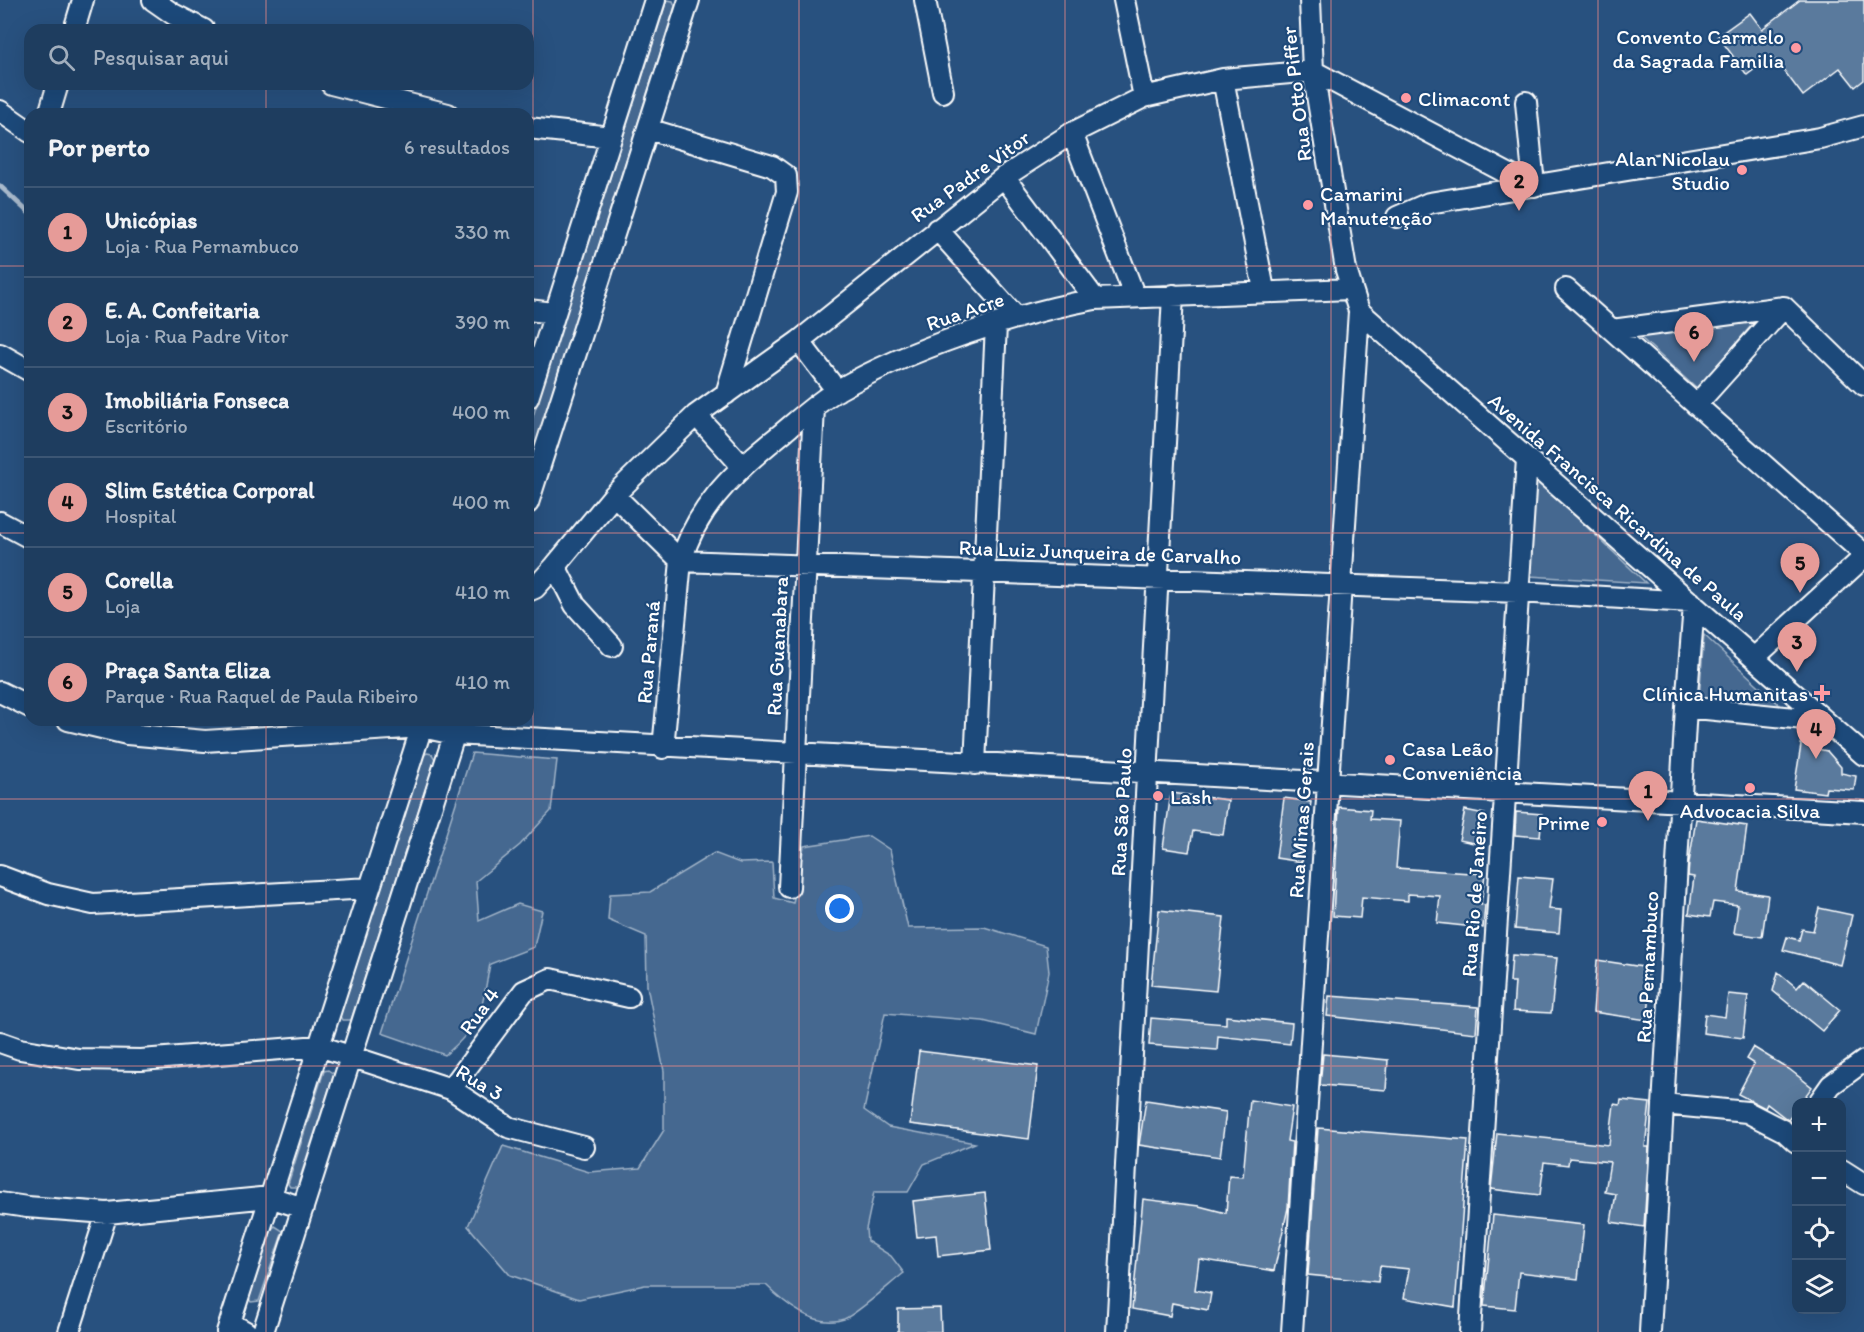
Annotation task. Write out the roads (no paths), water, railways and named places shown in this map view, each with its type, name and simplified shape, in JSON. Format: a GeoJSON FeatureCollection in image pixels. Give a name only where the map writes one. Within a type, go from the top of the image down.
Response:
{"type":"FeatureCollection","features":[{"type":"Feature","properties":{"kind":"street"},"geometry":{"type":"LineString","coordinates":[[76,24],[83,0]]}},
{"type":"Feature","properties":{"kind":"street"},"geometry":{"type":"LineString","coordinates":[[153,0],[172,14],[192,24]]}},
{"type":"Feature","properties":{"kind":"street"},"geometry":{"type":"LineString","coordinates":[[534,379],[655,0]]}},
{"type":"Feature","properties":{"kind":"street"},"geometry":{"type":"LineString","coordinates":[[534,484],[689,0]]}},
{"type":"Feature","properties":{"kind":"street"},"geometry":{"type":"LineString","coordinates":[[925,0],[943,92]]}},
{"type":"Feature","properties":{"kind":"street"},"geometry":{"type":"LineString","coordinates":[[1124,0],[1144,97]]}},
{"type":"Feature","properties":{"kind":"street","name":"Rua Otto Piffer"},"geometry":{"type":"LineString","coordinates":[[1310,0],[1313,70],[1350,289]]}},
{"type":"Feature","properties":{"kind":"street"},"geometry":{"type":"LineString","coordinates":[[1313,70],[1532,186]]}},
{"type":"Feature","properties":{"kind":"street","name":"Rua Padre Vitor"},"geometry":{"type":"LineString","coordinates":[[534,588],[614,495],[696,415],[799,341],[1004,177],[1072,133],[1144,97],[1223,79],[1313,70]]}},
{"type":"Feature","properties":{"kind":"street"},"geometry":{"type":"LineString","coordinates":[[1223,79],[1264,290]]}},
{"type":"Feature","properties":{"kind":"street"},"geometry":{"type":"LineString","coordinates":[[51,108],[56,90]]}},
{"type":"Feature","properties":{"kind":"street"},"geometry":{"type":"LineString","coordinates":[[354,90],[425,108]]}},
{"type":"Feature","properties":{"kind":"street"},"geometry":{"type":"LineString","coordinates":[[1526,102],[1532,186]]}},
{"type":"Feature","properties":{"kind":"street"},"geometry":{"type":"LineString","coordinates":[[0,111],[24,128]]}},
{"type":"Feature","properties":{"kind":"street"},"geometry":{"type":"LineString","coordinates":[[1397,217],[1429,203],[1820,138],[1864,126]]}},
{"type":"Feature","properties":{"kind":"street"},"geometry":{"type":"LineString","coordinates":[[534,129],[611,137]]}},
{"type":"Feature","properties":{"kind":"street"},"geometry":{"type":"LineString","coordinates":[[648,129],[772,166],[786,176],[787,192],[726,394]]}},
{"type":"Feature","properties":{"kind":"street"},"geometry":{"type":"LineString","coordinates":[[1072,133],[1135,297]]}},
{"type":"Feature","properties":{"kind":"street"},"geometry":{"type":"LineString","coordinates":[[1004,177],[1095,299]]}},
{"type":"Feature","properties":{"kind":"street"},"geometry":{"type":"LineString","coordinates":[[937,229],[1017,318]]}},
{"type":"Feature","properties":{"kind":"street","name":"Rua Acre"},"geometry":{"type":"LineString","coordinates":[[681,561],[689,534],[707,506],[742,466],[837,391],[895,361],[1055,306],[1095,299],[1264,290],[1350,289]]}},
{"type":"Feature","properties":{"kind":"street","name":"Avenida Francisca Ricardina de Paula"},"geometry":{"type":"LineString","coordinates":[[1350,289],[1359,311],[1864,755]]}},
{"type":"Feature","properties":{"kind":"street"},"geometry":{"type":"LineString","coordinates":[[1566,289],[1864,555],[1754,658]]}},
{"type":"Feature","properties":{"kind":"street","name":"Rua São Paulo"},"geometry":{"type":"LineString","coordinates":[[1117,1332],[1173,295]]}},
{"type":"Feature","properties":{"kind":"street"},"geometry":{"type":"LineString","coordinates":[[1612,330],[1784,307]]}},
{"type":"Feature","properties":{"kind":"street"},"geometry":{"type":"LineString","coordinates":[[1784,307],[1864,385]]}},
{"type":"Feature","properties":{"kind":"street"},"geometry":{"type":"LineString","coordinates":[[1696,405],[1784,307]]}},
{"type":"Feature","properties":{"kind":"street"},"geometry":{"type":"LineString","coordinates":[[534,311],[555,313]]}},
{"type":"Feature","properties":{"kind":"street","name":"Rua Minas Gerais"},"geometry":{"type":"LineString","coordinates":[[1292,1332],[1359,311]]}},
{"type":"Feature","properties":{"kind":"street"},"geometry":{"type":"LineString","coordinates":[[975,764],[996,325]]}},
{"type":"Feature","properties":{"kind":"street"},"geometry":{"type":"LineString","coordinates":[[799,341],[837,391]]}},
{"type":"Feature","properties":{"kind":"street"},"geometry":{"type":"LineString","coordinates":[[0,354],[24,368]]}},
{"type":"Feature","properties":{"kind":"street","name":"Rua Guanabara"},"geometry":{"type":"LineString","coordinates":[[789,887],[814,408]]}},
{"type":"Feature","properties":{"kind":"street"},"geometry":{"type":"LineString","coordinates":[[696,415],[742,466]]}},
{"type":"Feature","properties":{"kind":"street","name":"Rua Rio de Janeiro"},"geometry":{"type":"LineString","coordinates":[[1470,1332],[1527,459]]}},
{"type":"Feature","properties":{"kind":"street"},"geometry":{"type":"LineString","coordinates":[[614,495],[681,561]]}},
{"type":"Feature","properties":{"kind":"street"},"geometry":{"type":"LineString","coordinates":[[0,522],[24,535]]}},
{"type":"Feature","properties":{"kind":"street","name":"Rua Luiz Junqueira de Carvalho"},"geometry":{"type":"LineString","coordinates":[[681,561],[1518,591],[1693,603]]}},
{"type":"Feature","properties":{"kind":"street","name":"Rua Paraná"},"geometry":{"type":"LineString","coordinates":[[663,747],[681,561]]}},
{"type":"Feature","properties":{"kind":"street"},"geometry":{"type":"LineString","coordinates":[[555,566],[575,604],[612,646]]}},
{"type":"Feature","properties":{"kind":"street","name":"Rua Pernambuco"},"geometry":{"type":"LineString","coordinates":[[1650,1332],[1693,603]]}},
{"type":"Feature","properties":{"kind":"street"},"geometry":{"type":"LineString","coordinates":[[0,692],[24,704]]}},
{"type":"Feature","properties":{"kind":"street"},"geometry":{"type":"LineString","coordinates":[[1686,707],[1824,721]]}},
{"type":"Feature","properties":{"kind":"street"},"geometry":{"type":"LineString","coordinates":[[93,726],[127,734],[205,741],[387,726]]}},
{"type":"Feature","properties":{"kind":"street"},"geometry":{"type":"LineString","coordinates":[[235,1329],[270,1197],[422,726]]}},
{"type":"Feature","properties":{"kind":"street"},"geometry":{"type":"LineString","coordinates":[[263,1332],[456,727],[663,747],[795,755],[1864,812]]}},
{"type":"Feature","properties":{"kind":"street"},"geometry":{"type":"LineString","coordinates":[[0,876],[48,894],[93,904],[370,888]]}},
{"type":"Feature","properties":{"kind":"street","name":"Rua 4"},"geometry":{"type":"LineString","coordinates":[[451,1089],[524,991],[550,979],[629,997]]}},
{"type":"Feature","properties":{"kind":"street"},"geometry":{"type":"LineString","coordinates":[[0,1042],[20,1049],[79,1059],[141,1060],[319,1046]]}},
{"type":"Feature","properties":{"kind":"street","name":"Rua 3"},"geometry":{"type":"LineString","coordinates":[[319,1046],[451,1089],[508,1128],[584,1147]]}},
{"type":"Feature","properties":{"kind":"street"},"geometry":{"type":"LineString","coordinates":[[1822,1098],[1832,1084],[1864,1061]]}},
{"type":"Feature","properties":{"kind":"street"},"geometry":{"type":"LineString","coordinates":[[1663,1104],[1747,1112],[1792,1136]]}},
{"type":"Feature","properties":{"kind":"street"},"geometry":{"type":"LineString","coordinates":[[1846,1173],[1864,1184]]}},
{"type":"Feature","properties":{"kind":"street"},"geometry":{"type":"LineString","coordinates":[[0,1203],[27,1208],[107,1213],[270,1197],[303,1208]]}},
{"type":"Feature","properties":{"kind":"street"},"geometry":{"type":"LineString","coordinates":[[69,1332],[107,1213]]}},
{"type":"Feature","properties":{"kind":"waterway"},"geometry":{"type":"LineString","coordinates":[[0,186],[24,208]]}},
{"type":"Feature","properties":{"kind":"place","name":"Convento Carmelo da Sagrada Familia"},"geometry":{"type":"Point","coordinates":[1796,48]}},
{"type":"Feature","properties":{"kind":"place","name":"Climacont"},"geometry":{"type":"Point","coordinates":[1406,98]}},
{"type":"Feature","properties":{"kind":"place","name":"Alan Nicolau Studio"},"geometry":{"type":"Point","coordinates":[1742,170]}},
{"type":"Feature","properties":{"kind":"place","name":"Camarini Manutenção"},"geometry":{"type":"Point","coordinates":[1308,205]}},
{"type":"Feature","properties":{"kind":"place","name":"E. A. Confeitaria"},"geometry":{"type":"Point","coordinates":[1519,211]}},
{"type":"Feature","properties":{"kind":"place","name":"Praça Santa Eliza"},"geometry":{"type":"Point","coordinates":[1694,362]}},
{"type":"Feature","properties":{"kind":"place","name":"Corella"},"geometry":{"type":"Point","coordinates":[1800,593]}},
{"type":"Feature","properties":{"kind":"place","name":"Imobiliária Fonseca"},"geometry":{"type":"Point","coordinates":[1797,672]}},
{"type":"Feature","properties":{"kind":"place","name":"Clínica Humanitas"},"geometry":{"type":"Point","coordinates":[1822,693]}},
{"type":"Feature","properties":{"kind":"place","name":"Slim Estética Corporal"},"geometry":{"type":"Point","coordinates":[1816,759]}},
{"type":"Feature","properties":{"kind":"place","name":"Casa Leão Conveniência"},"geometry":{"type":"Point","coordinates":[1390,760]}},
{"type":"Feature","properties":{"kind":"place","name":"Advocacia Silva"},"geometry":{"type":"Point","coordinates":[1750,788]}},
{"type":"Feature","properties":{"kind":"place","name":"Lash"},"geometry":{"type":"Point","coordinates":[1158,796]}},
{"type":"Feature","properties":{"kind":"place","name":"Unicópias"},"geometry":{"type":"Point","coordinates":[1648,821]}},
{"type":"Feature","properties":{"kind":"place","name":"Prime"},"geometry":{"type":"Point","coordinates":[1602,822]}}]}
